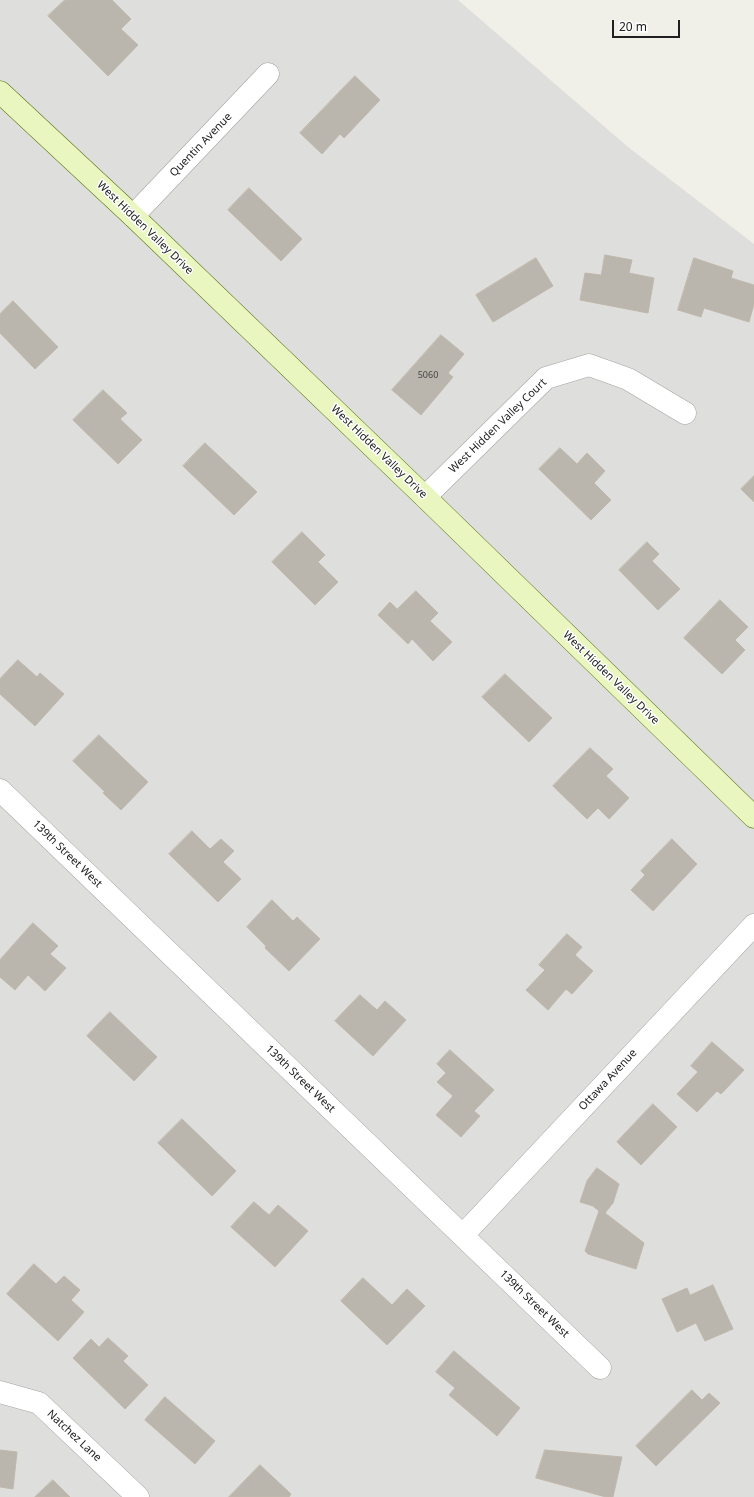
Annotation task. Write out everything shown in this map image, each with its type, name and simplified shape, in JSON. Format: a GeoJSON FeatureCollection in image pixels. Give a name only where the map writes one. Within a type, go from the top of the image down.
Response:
{"type":"FeatureCollection","features":[{"type":"Feature","properties":{"kind":"street","name":"Quentin Avenue"},"geometry":{"type":"LineString","coordinates":[[133,216],[268,74]]}},
{"type":"Feature","properties":{"kind":"street","name":"West Hidden Valley Drive"},"geometry":{"type":"LineString","coordinates":[[0,92],[133,216],[425,496],[754,817]]}},
{"type":"Feature","properties":{"kind":"street","name":"West Hidden Valley Court"},"geometry":{"type":"LineString","coordinates":[[425,496],[546,378],[589,365],[628,379],[685,413]]}},
{"type":"Feature","properties":{"kind":"street","name":"139th Street West"},"geometry":{"type":"LineString","coordinates":[[0,790],[600,1368]]}},
{"type":"Feature","properties":{"kind":"street","name":"Ottawa Avenue"},"geometry":{"type":"LineString","coordinates":[[463,1235],[754,925]]}},
{"type":"Feature","properties":{"kind":"street","name":"Natchez Lane"},"geometry":{"type":"LineString","coordinates":[[0,1392],[38,1403],[138,1497]]}},
{"type":"Feature","properties":{"kind":"shaded area"},"geometry":{"type":"Polygon","coordinates":[[[0,0],[458,0],[628,147],[754,244],[754,1497],[0,1497],[0,0]]]}},
{"type":"Feature","properties":{"kind":"building"},"geometry":{"type":"Polygon","coordinates":[[[65,0],[112,0],[131,19],[121,29],[138,45],[108,76],[48,16],[65,0]]]}},
{"type":"Feature","properties":{"kind":"building"},"geometry":{"type":"Polygon","coordinates":[[[355,76],[380,100],[344,138],[340,134],[322,154],[300,133],[355,76]]]}},
{"type":"Feature","properties":{"kind":"building"},"geometry":{"type":"Polygon","coordinates":[[[249,188],[302,239],[281,261],[228,210],[249,188]]]}},
{"type":"Feature","properties":{"kind":"building"},"geometry":{"type":"Polygon","coordinates":[[[605,255],[632,260],[629,273],[654,278],[648,313],[580,300],[585,273],[601,275],[605,255]]]}},
{"type":"Feature","properties":{"kind":"building"},"geometry":{"type":"Polygon","coordinates":[[[536,258],[553,286],[493,322],[476,295],[536,258]]]}},
{"type":"Feature","properties":{"kind":"building"},"geometry":{"type":"Polygon","coordinates":[[[694,258],[733,271],[731,278],[754,285],[754,304],[749,322],[704,308],[701,317],[678,310],[694,258]]]}},
{"type":"Feature","properties":{"kind":"building"},"geometry":{"type":"Polygon","coordinates":[[[13,301],[58,347],[35,369],[0,333],[0,314],[13,301]]]}},
{"type":"Feature","properties":{"kind":"building"},"geometry":{"type":"Polygon","coordinates":[[[441,335],[464,354],[448,373],[453,377],[421,415],[392,390],[441,335]]]}},
{"type":"Feature","properties":{"kind":"building"},"geometry":{"type":"Polygon","coordinates":[[[103,390],[127,413],[120,419],[142,440],[118,464],[73,420],[103,390]]]}},
{"type":"Feature","properties":{"kind":"building"},"geometry":{"type":"Polygon","coordinates":[[[205,443],[257,492],[234,515],[183,466],[205,443]]]}},
{"type":"Feature","properties":{"kind":"building"},"geometry":{"type":"Polygon","coordinates":[[[560,448],[577,464],[587,453],[605,471],[594,483],[611,500],[591,520],[539,469],[560,448]]]}},
{"type":"Feature","properties":{"kind":"building"},"geometry":{"type":"Polygon","coordinates":[[[754,476],[754,502],[741,489],[754,476]]]}},
{"type":"Feature","properties":{"kind":"building"},"geometry":{"type":"Polygon","coordinates":[[[302,532],[325,555],[318,562],[338,582],[315,605],[272,562],[302,532]]]}},
{"type":"Feature","properties":{"kind":"building"},"geometry":{"type":"Polygon","coordinates":[[[647,542],[659,554],[652,561],[680,589],[658,610],[619,570],[647,542]]]}},
{"type":"Feature","properties":{"kind":"building"},"geometry":{"type":"Polygon","coordinates":[[[416,591],[438,613],[430,621],[452,642],[433,661],[412,639],[408,644],[378,615],[390,602],[397,609],[416,591]]]}},
{"type":"Feature","properties":{"kind":"building"},"geometry":{"type":"Polygon","coordinates":[[[720,600],[748,627],[735,640],[745,650],[722,674],[684,638],[720,600]]]}},
{"type":"Feature","properties":{"kind":"building"},"geometry":{"type":"Polygon","coordinates":[[[18,660],[37,677],[40,673],[64,694],[35,726],[0,694],[0,679],[18,660]]]}},
{"type":"Feature","properties":{"kind":"building"},"geometry":{"type":"Polygon","coordinates":[[[505,674],[552,718],[529,742],[482,697],[505,674]]]}},
{"type":"Feature","properties":{"kind":"building"},"geometry":{"type":"Polygon","coordinates":[[[99,735],[148,782],[121,810],[73,761],[99,735]]]}},
{"type":"Feature","properties":{"kind":"building"},"geometry":{"type":"Polygon","coordinates":[[[590,748],[613,769],[606,776],[629,798],[609,819],[598,808],[587,819],[553,786],[590,748]]]}},
{"type":"Feature","properties":{"kind":"building"},"geometry":{"type":"Polygon","coordinates":[[[192,831],[210,849],[221,839],[234,851],[223,862],[241,879],[218,902],[169,854],[192,831]]]}},
{"type":"Feature","properties":{"kind":"building"},"geometry":{"type":"Polygon","coordinates":[[[672,839],[697,864],[653,911],[631,890],[645,875],[641,871],[672,839]]]}},
{"type":"Feature","properties":{"kind":"building"},"geometry":{"type":"Polygon","coordinates":[[[272,900],[293,921],[297,917],[320,939],[289,971],[265,948],[266,946],[247,927],[272,900]]]}},
{"type":"Feature","properties":{"kind":"building"},"geometry":{"type":"Polygon","coordinates":[[[33,923],[58,946],[50,954],[66,968],[45,991],[28,975],[15,990],[0,977],[0,960],[33,923]]]}},
{"type":"Feature","properties":{"kind":"building"},"geometry":{"type":"Polygon","coordinates":[[[567,934],[582,947],[575,955],[593,971],[572,994],[566,989],[548,1010],[526,990],[545,970],[539,965],[567,934]]]}},
{"type":"Feature","properties":{"kind":"building"},"geometry":{"type":"Polygon","coordinates":[[[360,995],[377,1010],[385,1001],[406,1020],[373,1056],[335,1021],[360,995]]]}},
{"type":"Feature","properties":{"kind":"building"},"geometry":{"type":"Polygon","coordinates":[[[110,1012],[157,1057],[134,1081],[87,1036],[110,1012]]]}},
{"type":"Feature","properties":{"kind":"building"},"geometry":{"type":"Polygon","coordinates":[[[712,1042],[744,1070],[721,1094],[717,1091],[697,1112],[677,1094],[698,1072],[691,1066],[712,1042]]]}},
{"type":"Feature","properties":{"kind":"building"},"geometry":{"type":"Polygon","coordinates":[[[450,1050],[494,1090],[474,1111],[480,1116],[461,1137],[436,1115],[453,1096],[437,1082],[446,1073],[437,1064],[450,1050]]]}},
{"type":"Feature","properties":{"kind":"building"},"geometry":{"type":"Polygon","coordinates":[[[653,1104],[677,1127],[641,1165],[617,1142],[653,1104]]]}},
{"type":"Feature","properties":{"kind":"building"},"geometry":{"type":"Polygon","coordinates":[[[182,1119],[236,1171],[212,1196],[158,1143],[182,1119]]]}},
{"type":"Feature","properties":{"kind":"building"},"geometry":{"type":"Polygon","coordinates":[[[597,1168],[619,1184],[613,1203],[605,1213],[644,1243],[636,1269],[588,1254],[585,1251],[599,1211],[593,1206],[580,1202],[587,1181],[597,1168]]]}},
{"type":"Feature","properties":{"kind":"building"},"geometry":{"type":"Polygon","coordinates":[[[254,1202],[269,1215],[278,1205],[308,1231],[275,1267],[231,1227],[254,1202]]]}},
{"type":"Feature","properties":{"kind":"building"},"geometry":{"type":"Polygon","coordinates":[[[34,1264],[56,1284],[64,1276],[80,1290],[71,1300],[84,1312],[58,1341],[7,1294],[34,1264]]]}},
{"type":"Feature","properties":{"kind":"building"},"geometry":{"type":"Polygon","coordinates":[[[363,1278],[392,1305],[407,1289],[425,1306],[387,1345],[341,1301],[363,1278]]]}},
{"type":"Feature","properties":{"kind":"building"},"geometry":{"type":"Polygon","coordinates":[[[713,1285],[733,1329],[705,1341],[696,1323],[677,1332],[662,1299],[687,1288],[690,1295],[713,1285]]]}},
{"type":"Feature","properties":{"kind":"building"},"geometry":{"type":"Polygon","coordinates":[[[108,1338],[128,1356],[123,1361],[148,1385],[125,1409],[73,1358],[91,1339],[99,1347],[108,1338]]]}},
{"type":"Feature","properties":{"kind":"building"},"geometry":{"type":"Polygon","coordinates":[[[454,1351],[520,1408],[497,1436],[449,1395],[455,1388],[436,1372],[454,1351]]]}},
{"type":"Feature","properties":{"kind":"building"},"geometry":{"type":"Polygon","coordinates":[[[692,1390],[702,1400],[709,1393],[720,1403],[656,1466],[636,1446],[692,1390]]]}},
{"type":"Feature","properties":{"kind":"building"},"geometry":{"type":"Polygon","coordinates":[[[165,1397],[215,1441],[195,1464],[145,1420],[165,1397]]]}},
{"type":"Feature","properties":{"kind":"building"},"geometry":{"type":"Polygon","coordinates":[[[0,1450],[17,1452],[13,1489],[0,1487],[0,1450]]]}},
{"type":"Feature","properties":{"kind":"building"},"geometry":{"type":"Polygon","coordinates":[[[545,1450],[622,1457],[613,1497],[606,1497],[536,1478],[545,1450]]]}},
{"type":"Feature","properties":{"kind":"building"},"geometry":{"type":"Polygon","coordinates":[[[260,1465],[291,1494],[289,1497],[229,1497],[260,1465]]]}},
{"type":"Feature","properties":{"kind":"building"},"geometry":{"type":"Polygon","coordinates":[[[53,1480],[70,1497],[35,1497],[53,1480]]]}}]}
